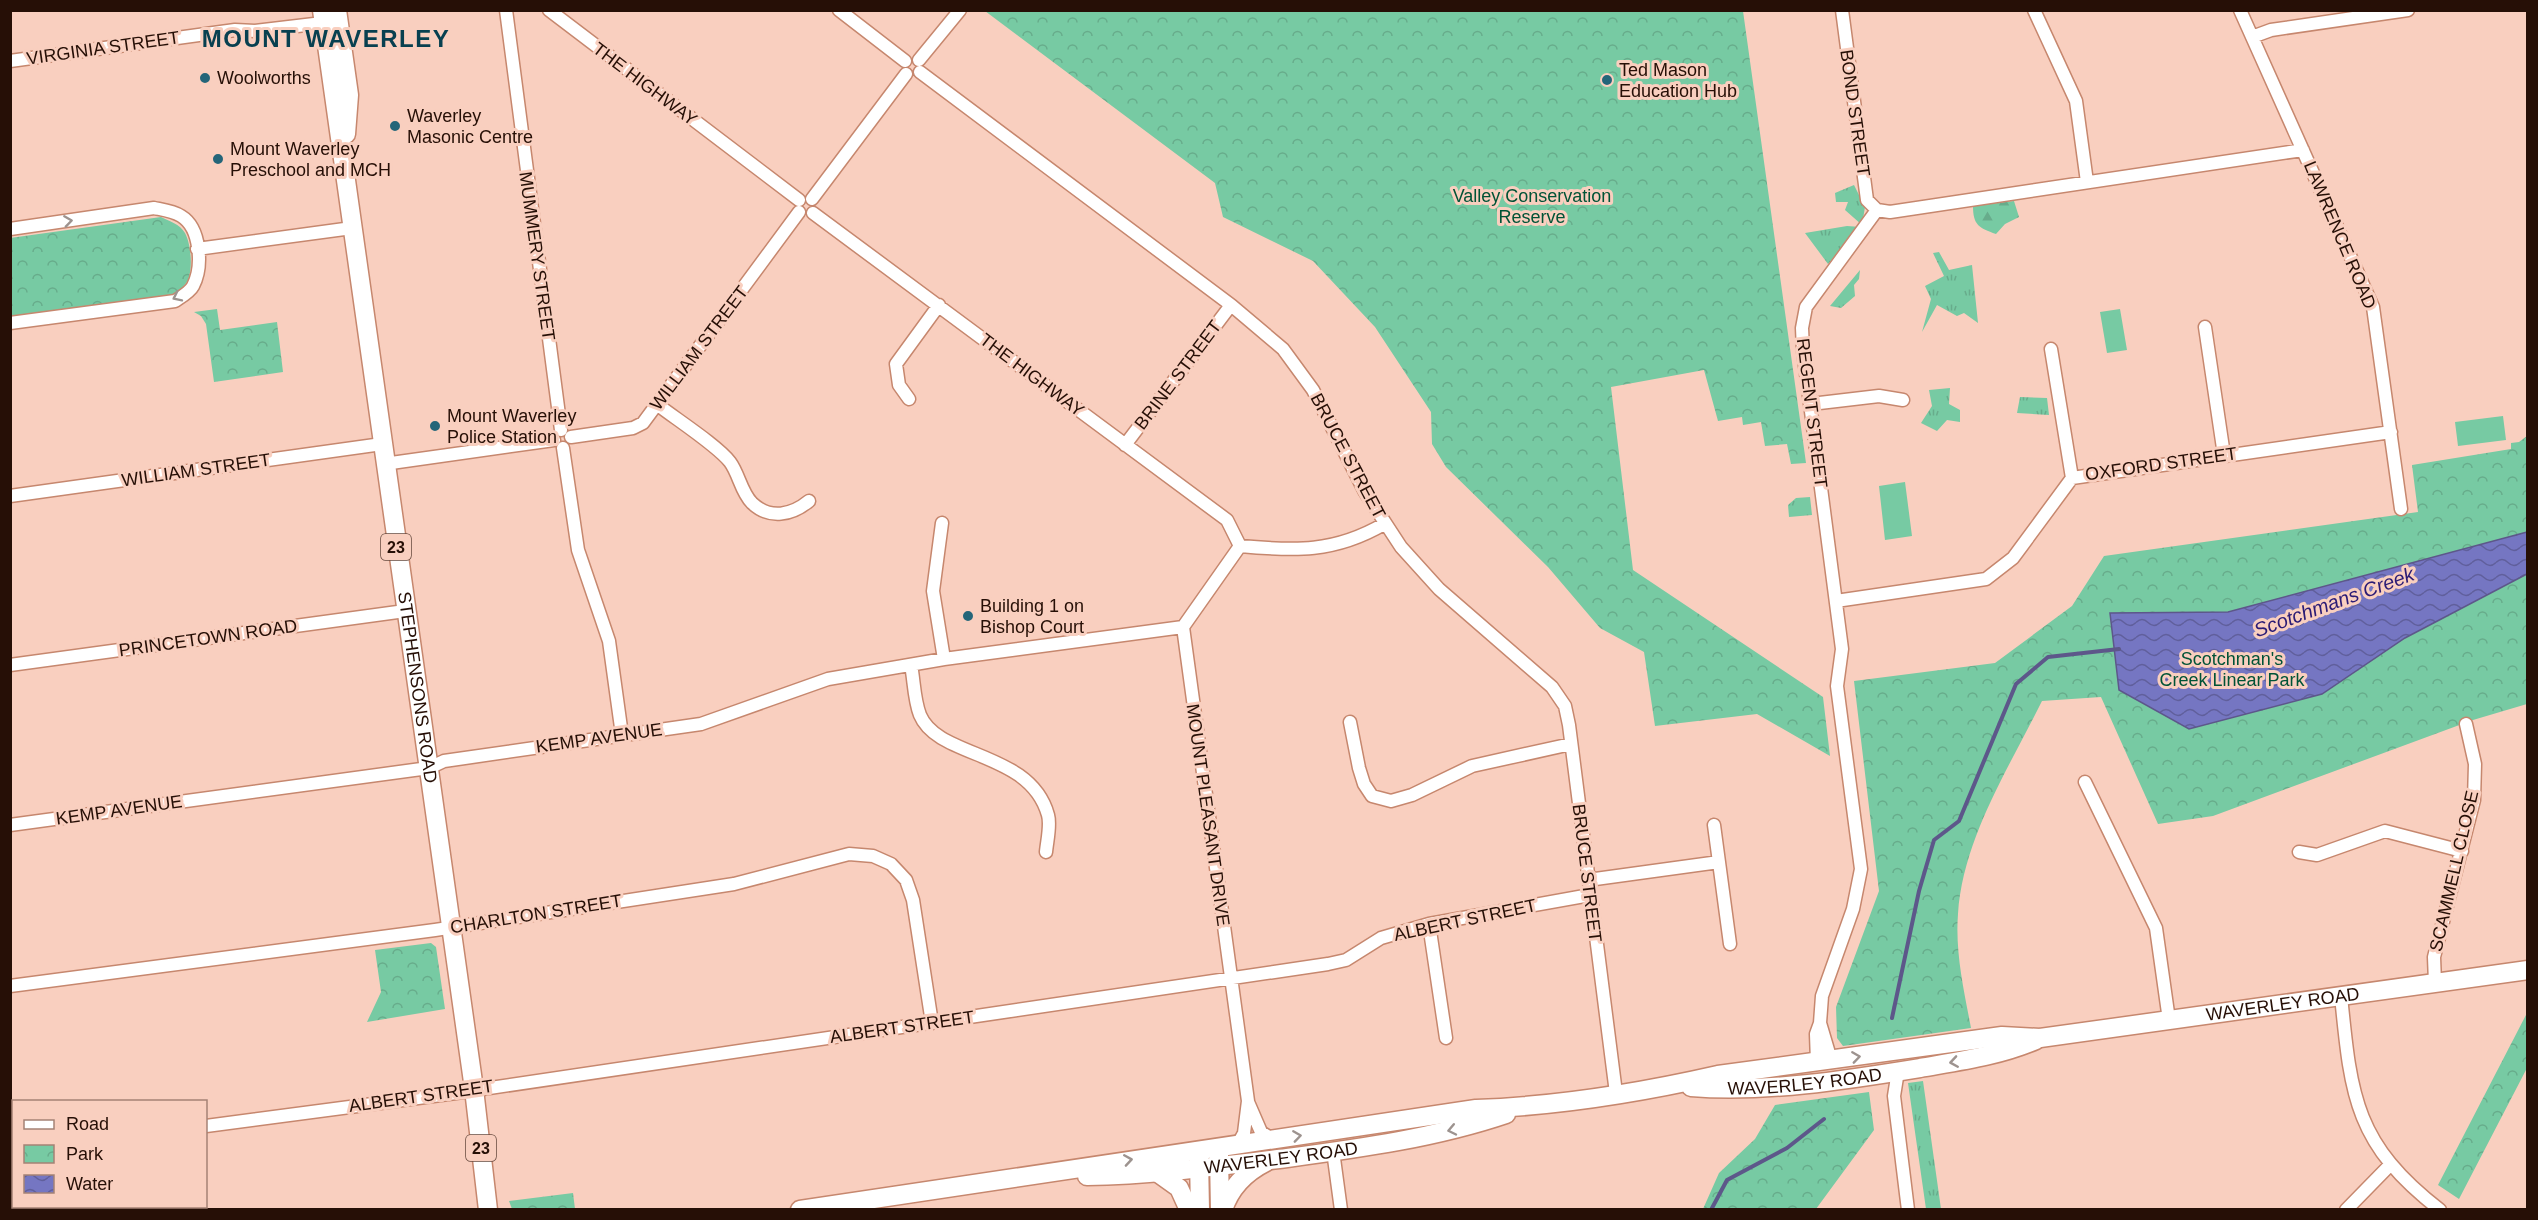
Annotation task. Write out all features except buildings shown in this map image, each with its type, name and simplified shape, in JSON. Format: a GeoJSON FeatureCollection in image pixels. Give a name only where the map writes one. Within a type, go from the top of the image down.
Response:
{"type":"FeatureCollection","features":[{"type":"Feature","properties":{"kind":"main road","name":"STEPHENSONS ROAD"},"geometry":{"type":"LineString","coordinates":[[330,16],[341,96],[344,166],[352,228],[429,768],[449,928],[474,1089],[488,1209]]}},
{"type":"Feature","properties":{"kind":"main road","name":"WAVERLEY ROAD"},"geometry":{"type":"LineString","coordinates":[[800,1209],[1029,1177],[1476,1109],[1528,1107],[1674,1085],[1718,1075],[2002,1036],[2040,1038],[2528,970]]}},
{"type":"Feature","properties":{"kind":"main road","name":"WAVERLEY ROAD"},"geometry":{"type":"LineString","coordinates":[[1674,1085],[1724,1090],[1829,1081],[1889,1073],[2012,1051],[2040,1038]]}},
{"type":"Feature","properties":{"kind":"main road"},"geometry":{"type":"LineString","coordinates":[[1824,1061],[1829,1081]]}},
{"type":"Feature","properties":{"kind":"main road","name":"WAVERLEY ROAD"},"geometry":{"type":"LineString","coordinates":[[1029,1177],[1200,1170],[1333,1151],[1472,1126],[1528,1107]]}},
{"type":"Feature","properties":{"kind":"main road"},"geometry":{"type":"LineString","coordinates":[[1330,1131],[1333,1151]]}},
{"type":"Feature","properties":{"kind":"main road"},"geometry":{"type":"LineString","coordinates":[[1219,1147],[1222,1209]]}},
{"type":"Feature","properties":{"kind":"main road"},"geometry":{"type":"LineString","coordinates":[[1199,1150],[1200,1209]]}},
{"type":"Feature","properties":{"kind":"main road"},"geometry":{"type":"LineString","coordinates":[[1222,1209],[1240,1181],[1256,1167],[1274,1159]]}},
{"type":"Feature","properties":{"kind":"main road"},"geometry":{"type":"LineString","coordinates":[[1158,1173],[1179,1188],[1189,1209]]}},
{"type":"Feature","properties":{"kind":"street","name":"MUMMERY STREET"},"geometry":{"type":"LineString","coordinates":[[506,10],[578,550],[609,641],[622,735]]}},
{"type":"Feature","properties":{"kind":"street","name":"THE HIGHWAY"},"geometry":{"type":"LineString","coordinates":[[549,10],[799,206]]}},
{"type":"Feature","properties":{"kind":"street"},"geometry":{"type":"LineString","coordinates":[[839,10],[906,68]]}},
{"type":"Feature","properties":{"kind":"street"},"geometry":{"type":"LineString","coordinates":[[813,199],[911,58],[920,66],[960,10]]}},
{"type":"Feature","properties":{"kind":"street","name":"BOND STREET"},"geometry":{"type":"LineString","coordinates":[[1842,10],[1867,200],[1877,210]]}},
{"type":"Feature","properties":{"kind":"street"},"geometry":{"type":"LineString","coordinates":[[2034,10],[2076,101],[2087,182]]}},
{"type":"Feature","properties":{"kind":"street","name":"LAWRENCE ROAD"},"geometry":{"type":"LineString","coordinates":[[2240,10],[2373,307],[2401,509]]}},
{"type":"Feature","properties":{"kind":"street"},"geometry":{"type":"LineString","coordinates":[[2252,37],[2271,30],[2408,10]]}},
{"type":"Feature","properties":{"kind":"street","name":"VIRGINIA STREET"},"geometry":{"type":"LineString","coordinates":[[10,61],[235,30],[255,31],[330,16]]}},
{"type":"Feature","properties":{"kind":"street","name":"BRUCE STREET"},"geometry":{"type":"LineString","coordinates":[[920,66],[1231,305],[1283,349],[1313,390],[1365,492],[1384,524],[1439,589],[1552,687],[1564,706],[1571,744],[1616,1093]]}},
{"type":"Feature","properties":{"kind":"street"},"geometry":{"type":"LineString","coordinates":[[1877,210],[1890,212],[2303,150]]}},
{"type":"Feature","properties":{"kind":"street"},"geometry":{"type":"LineString","coordinates":[[804,197],[813,199],[816,205],[813,213],[808,216],[799,206],[804,197]]}},
{"type":"Feature","properties":{"kind":"street","name":"WILLIAM STREET"},"geometry":{"type":"LineString","coordinates":[[384,464],[633,428],[643,423],[799,206]]}},
{"type":"Feature","properties":{"kind":"street"},"geometry":{"type":"LineString","coordinates":[[10,229],[154,208],[170,211],[183,217],[193,228],[199,267],[193,288],[175,301],[10,323]]}},
{"type":"Feature","properties":{"kind":"street","name":"REGENT STREET"},"geometry":{"type":"LineString","coordinates":[[1824,1061],[1816,1034],[1820,1023],[1822,996],[1853,909],[1861,869],[1837,686],[1842,649],[1802,328],[1806,307],[1877,210]]}},
{"type":"Feature","properties":{"kind":"street","name":"THE HIGHWAY"},"geometry":{"type":"LineString","coordinates":[[813,213],[1227,520],[1240,546]]}},
{"type":"Feature","properties":{"kind":"street"},"geometry":{"type":"LineString","coordinates":[[197,249],[352,228]]}},
{"type":"Feature","properties":{"kind":"street"},"geometry":{"type":"LineString","coordinates":[[909,399],[899,385],[896,364],[939,305]]}},
{"type":"Feature","properties":{"kind":"street","name":"BRINE STREET"},"geometry":{"type":"LineString","coordinates":[[1125,445],[1231,305]]}},
{"type":"Feature","properties":{"kind":"street"},"geometry":{"type":"LineString","coordinates":[[2205,327],[2224,455]]}},
{"type":"Feature","properties":{"kind":"street"},"geometry":{"type":"LineString","coordinates":[[2051,349],[2072,478]]}},
{"type":"Feature","properties":{"kind":"street"},"geometry":{"type":"LineString","coordinates":[[1811,404],[1880,396],[1903,400]]}},
{"type":"Feature","properties":{"kind":"street"},"geometry":{"type":"LineString","coordinates":[[658,405],[730,461],[752,502],[766,511],[784,515],[797,511],[809,501]]}},
{"type":"Feature","properties":{"kind":"street","name":"OXFORD STREET"},"geometry":{"type":"LineString","coordinates":[[1836,601],[1986,579],[2013,558],[2072,478],[2391,432]]}},
{"type":"Feature","properties":{"kind":"street","name":"WILLIAM STREET"},"geometry":{"type":"LineString","coordinates":[[10,496],[382,444]]}},
{"type":"Feature","properties":{"kind":"street"},"geometry":{"type":"LineString","coordinates":[[942,523],[933,591],[944,659]]}},
{"type":"Feature","properties":{"kind":"street"},"geometry":{"type":"LineString","coordinates":[[1183,627],[1240,546],[1295,551],[1327,547],[1366,535],[1384,524]]}},
{"type":"Feature","properties":{"kind":"street","name":"PRINCETOWN ROAD"},"geometry":{"type":"LineString","coordinates":[[10,665],[405,611]]}},
{"type":"Feature","properties":{"kind":"street","name":"KEMP AVENUE"},"geometry":{"type":"LineString","coordinates":[[10,825],[429,768],[444,761],[701,724],[828,680],[944,659],[1183,627]]}},
{"type":"Feature","properties":{"kind":"street","name":"MOUNT PLEASANT DRIVE"},"geometry":{"type":"LineString","coordinates":[[1183,627],[1248,1101],[1261,1132],[1272,1139]]}},
{"type":"Feature","properties":{"kind":"street"},"geometry":{"type":"LineString","coordinates":[[911,665],[921,716],[935,731],[948,740],[1003,764],[1034,789],[1049,817],[1046,852]]}},
{"type":"Feature","properties":{"kind":"street"},"geometry":{"type":"LineString","coordinates":[[1350,722],[1364,784],[1372,796],[1391,801],[1412,795],[1472,766],[1571,744]]}},
{"type":"Feature","properties":{"kind":"street","name":"SCAMMELL CLOSE"},"geometry":{"type":"LineString","coordinates":[[2435,983],[2434,957],[2474,800],[2475,764],[2466,724]]}},
{"type":"Feature","properties":{"kind":"street"},"geometry":{"type":"LineString","coordinates":[[2085,782],[2156,928],[2169,1020]]}},
{"type":"Feature","properties":{"kind":"street"},"geometry":{"type":"LineString","coordinates":[[1714,825],[1730,944]]}},
{"type":"Feature","properties":{"kind":"street"},"geometry":{"type":"LineString","coordinates":[[2299,852],[2317,855],[2385,831],[2462,851]]}},
{"type":"Feature","properties":{"kind":"street","name":"CHARLTON STREET"},"geometry":{"type":"LineString","coordinates":[[10,986],[449,928],[734,884],[849,854],[873,856],[891,864],[906,880],[913,900],[932,1023]]}},
{"type":"Feature","properties":{"kind":"street"},"geometry":{"type":"LineString","coordinates":[[1588,880],[1719,861]]}},
{"type":"Feature","properties":{"kind":"street","name":"ALBERT STREET"},"geometry":{"type":"LineString","coordinates":[[207,1126],[932,1023],[1346,960],[1381,938],[1429,924],[1590,895]]}},
{"type":"Feature","properties":{"kind":"street"},"geometry":{"type":"LineString","coordinates":[[1429,924],[1446,1038]]}},
{"type":"Feature","properties":{"kind":"street"},"geometry":{"type":"LineString","coordinates":[[2340,996],[2352,1086],[2366,1129],[2390,1165],[2409,1186],[2440,1209]]}},
{"type":"Feature","properties":{"kind":"street"},"geometry":{"type":"LineString","coordinates":[[1889,1073],[1908,1209]]}},
{"type":"Feature","properties":{"kind":"street","name":"MOUNT PLEASANT DRIVE"},"geometry":{"type":"LineString","coordinates":[[1238,1144],[1244,1133],[1248,1101]]}},
{"type":"Feature","properties":{"kind":"street"},"geometry":{"type":"LineString","coordinates":[[1333,1151],[1341,1209]]}},
{"type":"Feature","properties":{"kind":"street"},"geometry":{"type":"LineString","coordinates":[[2346,1209],[2390,1165]]}},
{"type":"Feature","properties":{"kind":"green space","name":"Valley Conservation Reserve"},"geometry":{"type":"Polygon","coordinates":[[[985,11],[1743,11],[1806,463],[1791,464],[1787,444],[1765,446],[1761,422],[1743,425],[1742,417],[1718,421],[1704,370],[1611,387],[1633,570],[1823,697],[1830,756],[1757,714],[1655,726],[1644,652],[1600,628],[1548,567],[1446,467],[1432,444],[1431,412],[1375,327],[1313,261],[1223,217],[1215,183],[985,11]]]}},
{"type":"Feature","properties":{"kind":"green space"},"geometry":{"type":"Polygon","coordinates":[[[1854,185],[1865,207],[1862,225],[1845,210],[1848,202],[1836,202],[1835,193],[1854,185]]]}},
{"type":"Feature","properties":{"kind":"green space"},"geometry":{"type":"Polygon","coordinates":[[[2014,201],[2019,217],[2005,224],[1996,234],[1981,228],[1974,218],[1973,206],[2014,201]]]}},
{"type":"Feature","properties":{"kind":"green space"},"geometry":{"type":"Polygon","coordinates":[[[161,217],[183,230],[190,250],[191,263],[188,280],[175,295],[11,316],[10,238],[161,217]]]}},
{"type":"Feature","properties":{"kind":"green space"},"geometry":{"type":"Polygon","coordinates":[[[1847,226],[1861,227],[1828,264],[1805,233],[1847,226]]]}},
{"type":"Feature","properties":{"kind":"green space"},"geometry":{"type":"Polygon","coordinates":[[[1939,252],[1949,270],[1972,265],[1978,323],[1964,313],[1957,316],[1937,305],[1922,332],[1931,299],[1925,286],[1944,276],[1933,253],[1939,252]]]}},
{"type":"Feature","properties":{"kind":"green space"},"geometry":{"type":"Polygon","coordinates":[[[1860,270],[1859,279],[1854,285],[1855,296],[1841,308],[1830,306],[1860,270]]]}},
{"type":"Feature","properties":{"kind":"green space"},"geometry":{"type":"Polygon","coordinates":[[[217,309],[220,330],[277,322],[283,372],[214,382],[206,324],[201,316],[194,312],[217,309]]]}},
{"type":"Feature","properties":{"kind":"green space"},"geometry":{"type":"Polygon","coordinates":[[[2120,309],[2127,350],[2107,353],[2100,312],[2120,309]]]}},
{"type":"Feature","properties":{"kind":"green space"},"geometry":{"type":"Polygon","coordinates":[[[1950,388],[1949,404],[1960,410],[1960,422],[1947,420],[1937,431],[1921,423],[1932,406],[1929,390],[1950,388]]]}},
{"type":"Feature","properties":{"kind":"green space"},"geometry":{"type":"Polygon","coordinates":[[[2020,397],[2047,398],[2049,415],[2017,413],[2020,397]]]}},
{"type":"Feature","properties":{"kind":"green space"},"geometry":{"type":"Polygon","coordinates":[[[2503,416],[2506,440],[2458,446],[2455,422],[2503,416]]]}},
{"type":"Feature","properties":{"kind":"green space","name":"Scotchman's Creek Linear Park"},"geometry":{"type":"Polygon","coordinates":[[[2527,436],[2527,704],[2473,720],[2213,816],[2158,824],[2101,697],[2042,701],[2002,778],[1978,831],[1962,886],[1957,928],[1961,971],[1971,1028],[1843,1046],[1837,1038],[1836,1007],[1879,891],[1854,681],[1995,663],[2072,606],[2104,556],[2418,512],[2412,465],[2511,449],[2511,443],[2519,442],[2527,436]]]}},
{"type":"Feature","properties":{"kind":"green space"},"geometry":{"type":"Polygon","coordinates":[[[1905,482],[1912,536],[1885,540],[1879,486],[1905,482]]]}},
{"type":"Feature","properties":{"kind":"green space"},"geometry":{"type":"Polygon","coordinates":[[[1810,497],[1812,515],[1789,517],[1788,505],[1796,498],[1810,497]]]}},
{"type":"Feature","properties":{"kind":"green space"},"geometry":{"type":"Polygon","coordinates":[[[431,943],[436,947],[445,1009],[367,1022],[381,992],[375,950],[431,943]]]}},
{"type":"Feature","properties":{"kind":"green space"},"geometry":{"type":"Polygon","coordinates":[[[2527,1013],[2527,1068],[2459,1199],[2438,1185],[2527,1013]]]}},
{"type":"Feature","properties":{"kind":"green space"},"geometry":{"type":"Polygon","coordinates":[[[1923,1081],[1941,1209],[1926,1209],[1908,1083],[1923,1081]]]}},
{"type":"Feature","properties":{"kind":"green space"},"geometry":{"type":"Polygon","coordinates":[[[1869,1092],[1874,1130],[1816,1209],[1703,1209],[1719,1173],[1755,1139],[1775,1105],[1869,1092]]]}},
{"type":"Feature","properties":{"kind":"green space"},"geometry":{"type":"Polygon","coordinates":[[[573,1193],[575,1209],[512,1209],[509,1201],[573,1193]]]}},
{"type":"Feature","properties":{"kind":"water"},"geometry":{"type":"Polygon","coordinates":[[[2527,532],[2527,574],[2405,638],[2322,694],[2189,729],[2119,690],[2110,613],[2228,612],[2527,532]]]}},
{"type":"Feature","properties":{"kind":"waterway","name":"Scotchmans Creek"},"geometry":{"type":"LineString","coordinates":[[1892,1018],[1919,891],[1934,840],[1959,821],[2016,684],[2048,657],[2119,649]]}},
{"type":"Feature","properties":{"kind":"waterway","name":"Scotchmans Creek"},"geometry":{"type":"LineString","coordinates":[[1711,1210],[1727,1180],[1787,1148],[1824,1119]]}},
{"type":"Feature","properties":{"kind":"place","name":"Woolworths"},"geometry":{"type":"Point","coordinates":[205,78]}},
{"type":"Feature","properties":{"kind":"place","name":"Ted Mason Education Hub"},"geometry":{"type":"Point","coordinates":[1607,80]}},
{"type":"Feature","properties":{"kind":"place","name":"Waverley Masonic Centre"},"geometry":{"type":"Point","coordinates":[395,126]}},
{"type":"Feature","properties":{"kind":"place","name":"Mount Waverley Preschool and MCH"},"geometry":{"type":"Point","coordinates":[218,159]}},
{"type":"Feature","properties":{"kind":"place","name":"Mount Waverley Police Station"},"geometry":{"type":"Point","coordinates":[435,426]}},
{"type":"Feature","properties":{"kind":"place","name":"Building 1 on Bishop Court"},"geometry":{"type":"Point","coordinates":[968,616]}},
{"type":"Feature","properties":{"kind":"district","name":"MOUNT WAVERLEY"},"geometry":{"type":"Point","coordinates":[326,38]}}]}
